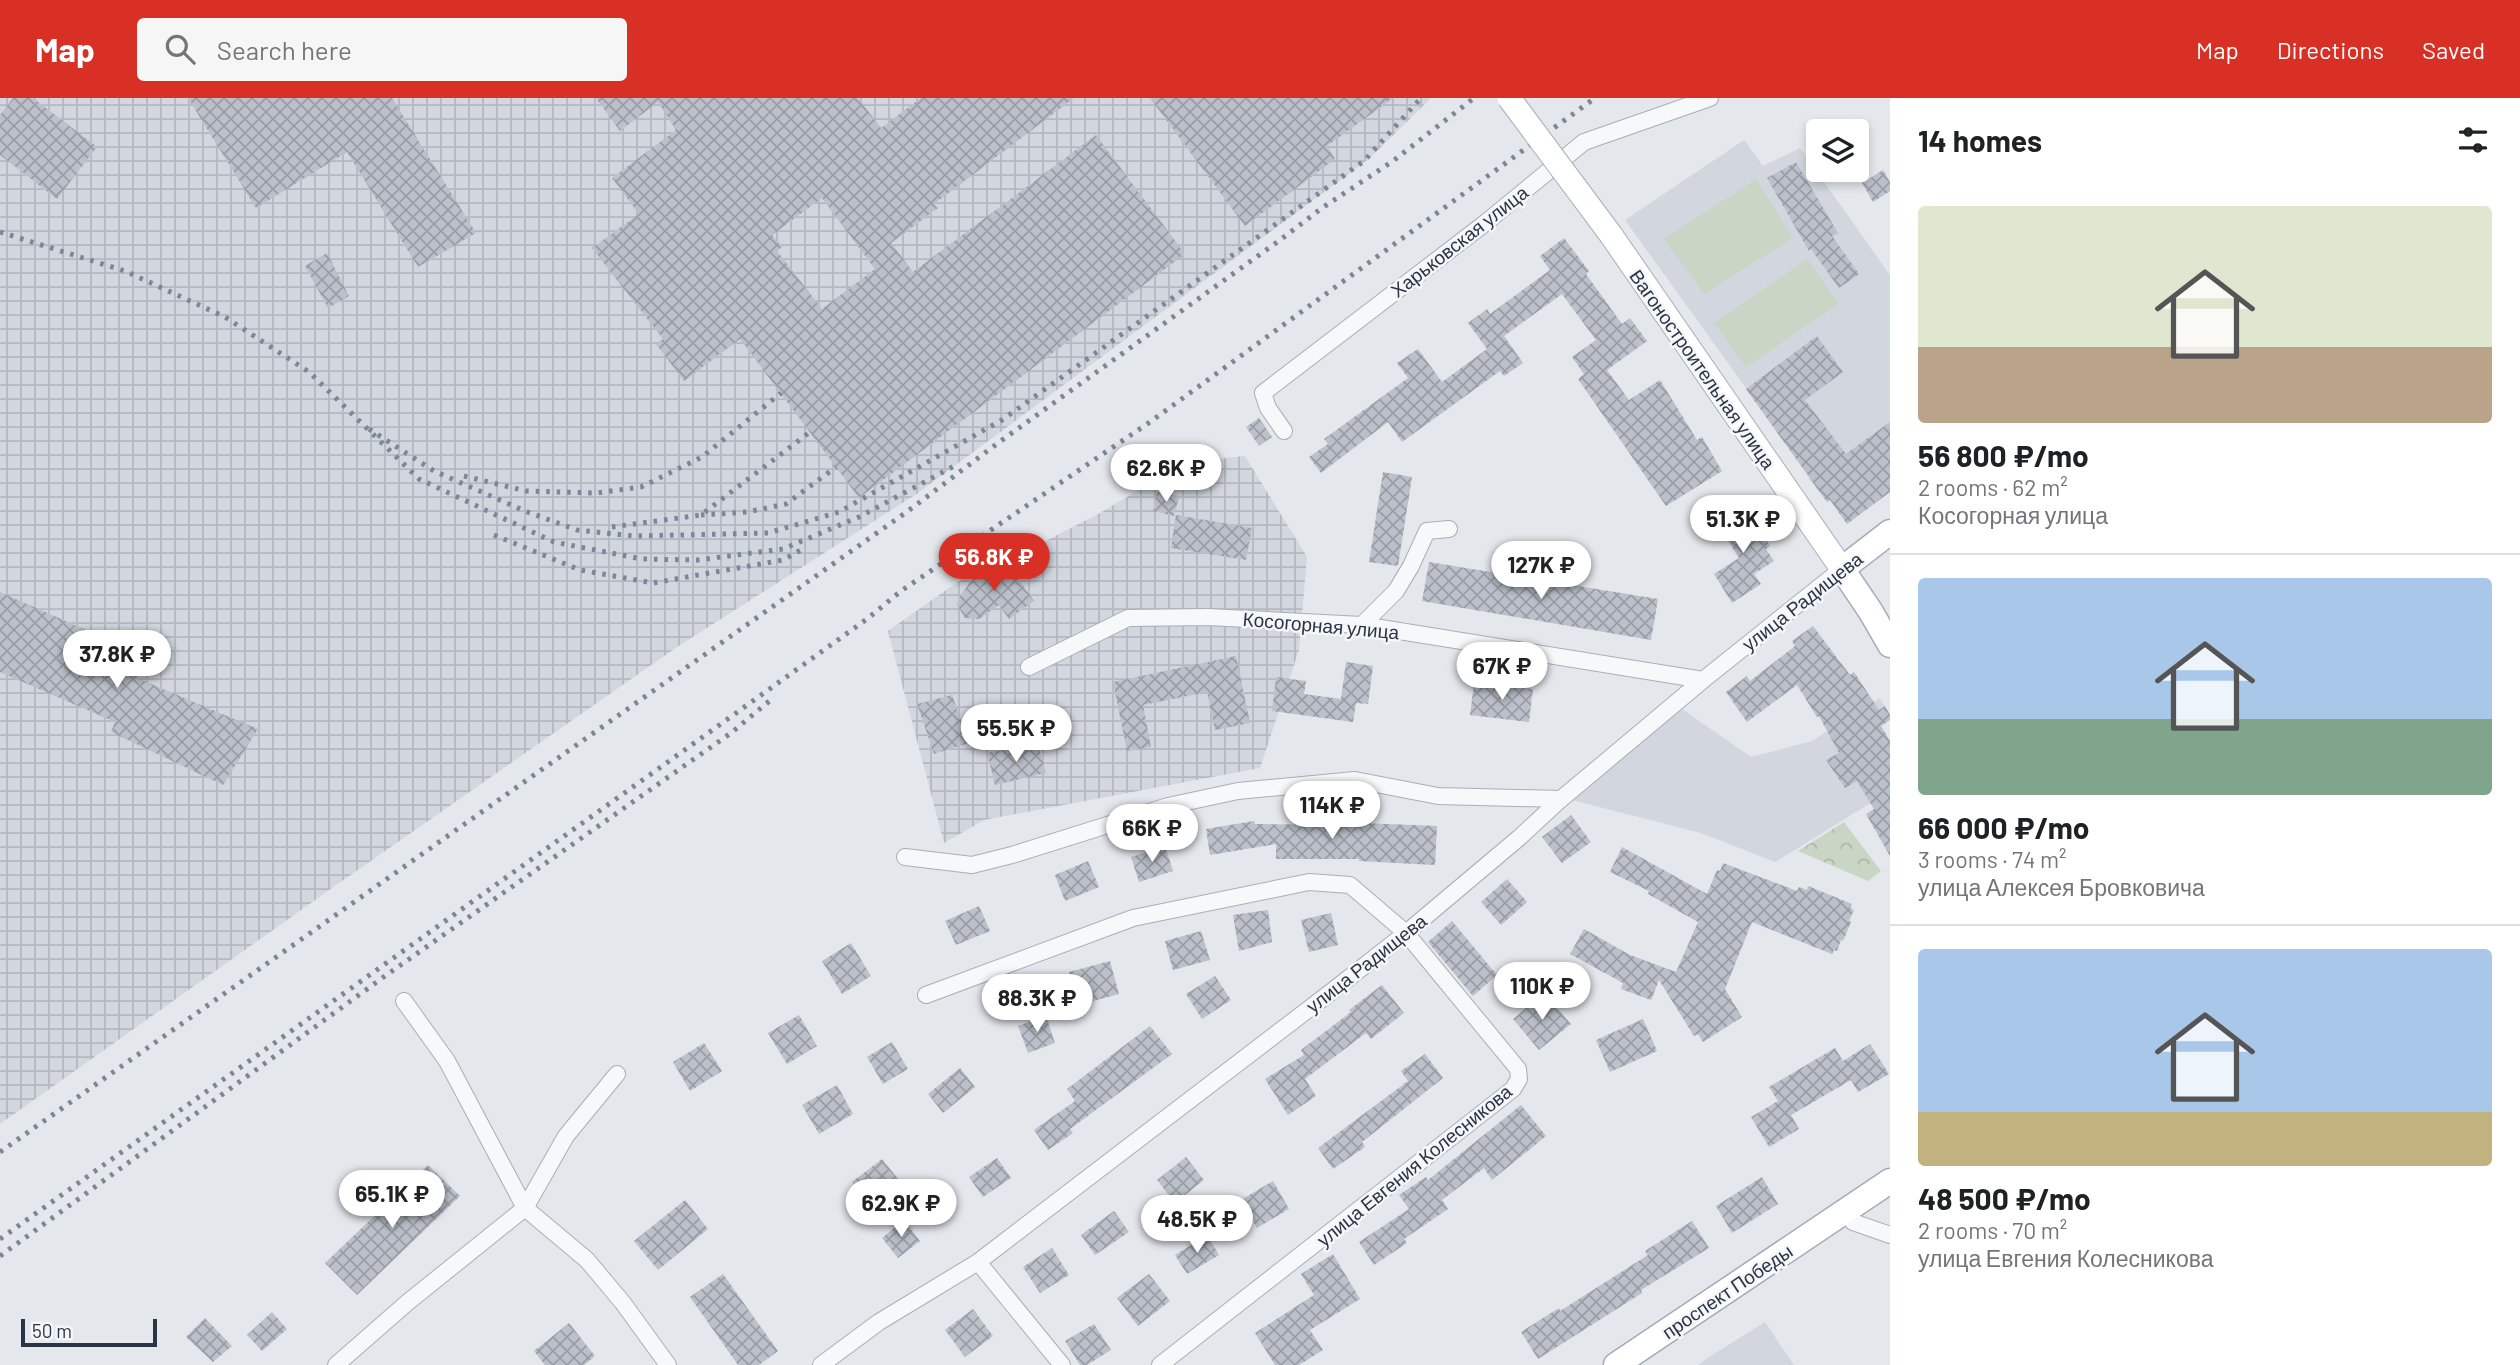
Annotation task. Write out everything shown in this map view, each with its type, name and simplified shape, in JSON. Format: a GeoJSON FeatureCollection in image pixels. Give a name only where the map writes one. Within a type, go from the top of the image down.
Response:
{"type":"FeatureCollection","features":[{"type":"Feature","properties":{"kind":"main road","name":"Вагоностроительная улица"},"geometry":{"type":"LineString","coordinates":[[1509,98],[1611,235],[1842,569],[1890,645]]}},
{"type":"Feature","properties":{"kind":"main road","name":"улица Радищева"},"geometry":{"type":"LineString","coordinates":[[1842,569],[1890,532]]}},
{"type":"Feature","properties":{"kind":"main road","name":"проспект Победы"},"geometry":{"type":"LineString","coordinates":[[1845,1219],[1890,1181]]}},
{"type":"Feature","properties":{"kind":"main road","name":"проспект Победы"},"geometry":{"type":"LineString","coordinates":[[1616,1365],[1845,1219],[1890,1197]]}},
{"type":"Feature","properties":{"kind":"street","name":"Харьковская улица"},"geometry":{"type":"LineString","coordinates":[[1284,431],[1268,408],[1263,393],[1584,142],[1710,98]]}},
{"type":"Feature","properties":{"kind":"street"},"geometry":{"type":"LineString","coordinates":[[1362,625],[1396,591],[1412,566],[1427,531],[1449,528]]}},
{"type":"Feature","properties":{"kind":"street","name":"улица Радищева"},"geometry":{"type":"LineString","coordinates":[[821,1365],[879,1322],[978,1262],[1406,933],[1703,680],[1842,569]]}},
{"type":"Feature","properties":{"kind":"street","name":"Косогорная улица"},"geometry":{"type":"LineString","coordinates":[[1030,667],[1128,618],[1208,617],[1362,625],[1703,680]]}},
{"type":"Feature","properties":{"kind":"street"},"geometry":{"type":"LineString","coordinates":[[905,856],[972,865],[1168,806],[1238,791],[1355,779],[1438,796],[1561,799]]}},
{"type":"Feature","properties":{"kind":"street"},"geometry":{"type":"LineString","coordinates":[[926,995],[1133,918],[1310,882],[1350,885],[1406,933]]}},
{"type":"Feature","properties":{"kind":"street","name":"улица Евгения Колесникова"},"geometry":{"type":"LineString","coordinates":[[1160,1365],[1513,1089],[1518,1079],[1518,1069],[1406,933]]}},
{"type":"Feature","properties":{"kind":"street"},"geometry":{"type":"LineString","coordinates":[[404,1001],[447,1061],[525,1208],[587,1260],[624,1303],[668,1365]]}},
{"type":"Feature","properties":{"kind":"street"},"geometry":{"type":"LineString","coordinates":[[335,1365],[525,1208],[566,1136],[617,1074]]}},
{"type":"Feature","properties":{"kind":"street"},"geometry":{"type":"LineString","coordinates":[[1845,1219],[1890,1235]]}},
{"type":"Feature","properties":{"kind":"street"},"geometry":{"type":"LineString","coordinates":[[978,1262],[1062,1365]]}},
{"type":"Feature","properties":{"kind":"shaded area"},"geometry":{"type":"Polygon","coordinates":[[[0,98],[1431,98],[1370,158],[918,493],[677,647],[0,1124],[0,98]]]}},
{"type":"Feature","properties":{"kind":"shaded area"},"geometry":{"type":"Polygon","coordinates":[[[1744,140],[1763,166],[1800,148],[1806,156],[1806,182],[1824,182],[1890,275],[1890,492],[1847,524],[1830,500],[1827,502],[1809,479],[1625,220],[1744,140]]]}},
{"type":"Feature","properties":{"kind":"shaded area"},"geometry":{"type":"Polygon","coordinates":[[[1245,456],[1307,557],[1299,650],[1260,768],[984,820],[944,843],[888,631],[1003,550],[1032,548],[1100,513],[1186,462],[1245,456]]]}},
{"type":"Feature","properties":{"kind":"shaded area"},"geometry":{"type":"Polygon","coordinates":[[[1880,698],[1890,715],[1881,726],[1890,741],[1890,791],[1775,862],[1701,833],[1572,800],[1569,794],[1682,709],[1751,757],[1812,741],[1880,698]]]}},
{"type":"Feature","properties":{"kind":"shaded area"},"geometry":{"type":"Polygon","coordinates":[[[1765,1322],[1794,1365],[1698,1365],[1706,1359],[1765,1322]]]}},
{"type":"Feature","properties":{"kind":"green space"},"geometry":{"type":"Polygon","coordinates":[[[1756,179],[1793,238],[1704,294],[1664,239],[1756,179]]]}},
{"type":"Feature","properties":{"kind":"green space"},"geometry":{"type":"Polygon","coordinates":[[[1807,259],[1839,304],[1746,367],[1714,323],[1807,259]]]}},
{"type":"Feature","properties":{"kind":"green space"},"geometry":{"type":"Polygon","coordinates":[[[1844,822],[1881,871],[1868,881],[1798,851],[1844,822]]]}},
{"type":"Feature","properties":{"kind":"building"},"geometry":{"type":"Polygon","coordinates":[[[13,98],[33,98],[97,147],[57,199],[0,155],[0,115],[13,98]]]}},
{"type":"Feature","properties":{"kind":"building"},"geometry":{"type":"Polygon","coordinates":[[[188,98],[392,98],[476,233],[418,267],[347,152],[256,208],[188,98]]]}},
{"type":"Feature","properties":{"kind":"building"},"geometry":{"type":"Polygon","coordinates":[[[596,98],[858,98],[881,128],[921,98],[1074,98],[934,204],[938,208],[891,243],[913,272],[1096,135],[1185,254],[859,498],[740,339],[684,381],[656,344],[663,339],[592,248],[639,214],[612,178],[676,130],[658,102],[620,131],[596,98]],[[822,198],[772,235],[782,247],[777,251],[822,309],[875,269],[822,198]]]}},
{"type":"Feature","properties":{"kind":"building"},"geometry":{"type":"Polygon","coordinates":[[[1150,98],[1393,98],[1327,146],[1335,159],[1245,226],[1150,98]]]}},
{"type":"Feature","properties":{"kind":"building"},"geometry":{"type":"Polygon","coordinates":[[[1796,162],[1838,233],[1832,236],[1859,274],[1839,288],[1811,249],[1809,251],[1767,178],[1796,162]]]}},
{"type":"Feature","properties":{"kind":"building"},"geometry":{"type":"Polygon","coordinates":[[[1883,170],[1890,182],[1890,191],[1873,202],[1862,183],[1869,182],[1869,179],[1883,170]]]}},
{"type":"Feature","properties":{"kind":"building"},"geometry":{"type":"Polygon","coordinates":[[[1564,238],[1589,271],[1586,274],[1622,324],[1630,318],[1647,341],[1607,370],[1629,400],[1660,380],[1697,440],[1702,437],[1722,471],[1666,506],[1578,379],[1584,374],[1572,357],[1596,340],[1562,294],[1504,336],[1523,363],[1504,376],[1500,371],[1402,442],[1388,422],[1321,473],[1309,457],[1328,444],[1324,439],[1408,378],[1397,363],[1418,349],[1442,382],[1487,349],[1468,323],[1487,309],[1490,314],[1550,270],[1540,256],[1564,238]]]}},
{"type":"Feature","properties":{"kind":"building"},"geometry":{"type":"Polygon","coordinates":[[[327,253],[349,296],[328,308],[305,266],[327,253]]]}},
{"type":"Feature","properties":{"kind":"building"},"geometry":{"type":"Polygon","coordinates":[[[1817,336],[1843,372],[1805,400],[1846,454],[1890,422],[1890,492],[1847,524],[1830,500],[1827,502],[1746,389],[1817,336]]]}},
{"type":"Feature","properties":{"kind":"building"},"geometry":{"type":"Polygon","coordinates":[[[1259,418],[1272,437],[1259,446],[1246,427],[1259,418]]]}},
{"type":"Feature","properties":{"kind":"building"},"geometry":{"type":"Polygon","coordinates":[[[1383,472],[1412,477],[1398,566],[1369,562],[1383,472]]]}},
{"type":"Feature","properties":{"kind":"building"},"geometry":{"type":"Polygon","coordinates":[[[1157,492],[1179,496],[1174,516],[1153,511],[1157,492]]]}},
{"type":"Feature","properties":{"kind":"building"},"geometry":{"type":"Polygon","coordinates":[[[1740,507],[1747,519],[1751,516],[1770,546],[1766,549],[1774,561],[1754,574],[1761,584],[1732,603],[1714,574],[1739,558],[1716,522],[1740,507]]]}},
{"type":"Feature","properties":{"kind":"building"},"geometry":{"type":"Polygon","coordinates":[[[1176,515],[1252,528],[1246,560],[1171,548],[1176,515]]]}},
{"type":"Feature","properties":{"kind":"building"},"geometry":{"type":"Polygon","coordinates":[[[1004,558],[1034,601],[1009,619],[999,605],[979,619],[965,618],[957,605],[959,598],[970,582],[1004,558]]]}},
{"type":"Feature","properties":{"kind":"building"},"geometry":{"type":"Polygon","coordinates":[[[1429,562],[1658,599],[1651,640],[1422,601],[1429,562]]]}},
{"type":"Feature","properties":{"kind":"building"},"geometry":{"type":"Polygon","coordinates":[[[0,592],[147,657],[137,678],[258,729],[223,785],[111,732],[115,722],[0,672],[0,592]]]}},
{"type":"Feature","properties":{"kind":"building"},"geometry":{"type":"Polygon","coordinates":[[[1813,626],[1850,675],[1854,672],[1879,710],[1885,706],[1890,715],[1890,720],[1881,726],[1890,741],[1890,856],[1866,814],[1874,809],[1857,781],[1845,788],[1826,760],[1839,753],[1819,716],[1817,717],[1797,685],[1747,722],[1726,692],[1747,676],[1750,681],[1795,646],[1792,641],[1813,626]]]}},
{"type":"Feature","properties":{"kind":"building"},"geometry":{"type":"Polygon","coordinates":[[[1236,656],[1250,723],[1215,730],[1207,692],[1143,705],[1151,747],[1127,751],[1113,682],[1236,656]]]}},
{"type":"Feature","properties":{"kind":"building"},"geometry":{"type":"Polygon","coordinates":[[[1346,662],[1373,666],[1368,704],[1356,703],[1353,722],[1272,711],[1276,677],[1306,681],[1304,694],[1341,699],[1346,662]]]}},
{"type":"Feature","properties":{"kind":"building"},"geometry":{"type":"Polygon","coordinates":[[[1474,683],[1533,689],[1529,722],[1470,715],[1474,683]]]}},
{"type":"Feature","properties":{"kind":"building"},"geometry":{"type":"Polygon","coordinates":[[[952,695],[969,743],[934,754],[917,704],[952,695]]]}},
{"type":"Feature","properties":{"kind":"building"},"geometry":{"type":"Polygon","coordinates":[[[1038,744],[1046,773],[995,785],[987,753],[1038,744]]]}},
{"type":"Feature","properties":{"kind":"building"},"geometry":{"type":"Polygon","coordinates":[[[1571,815],[1591,842],[1562,863],[1542,837],[1571,815]]]}},
{"type":"Feature","properties":{"kind":"building"},"geometry":{"type":"Polygon","coordinates":[[[1254,821],[1255,824],[1361,823],[1437,826],[1435,865],[1359,859],[1276,859],[1276,844],[1210,855],[1206,829],[1254,821]]]}},
{"type":"Feature","properties":{"kind":"building"},"geometry":{"type":"Polygon","coordinates":[[[1165,846],[1173,871],[1139,882],[1131,857],[1165,846]]]}},
{"type":"Feature","properties":{"kind":"building"},"geometry":{"type":"Polygon","coordinates":[[[1622,847],[1707,894],[1717,870],[1720,871],[1723,863],[1797,891],[1799,887],[1807,890],[1808,886],[1852,904],[1850,908],[1854,910],[1849,921],[1851,922],[1843,941],[1841,940],[1837,951],[1834,950],[1832,954],[1752,922],[1725,989],[1742,1017],[1703,1042],[1698,1034],[1694,1036],[1659,980],[1651,1000],[1621,989],[1623,983],[1570,954],[1584,929],[1630,955],[1676,972],[1698,922],[1648,894],[1649,891],[1610,872],[1622,847]]]}},
{"type":"Feature","properties":{"kind":"building"},"geometry":{"type":"Polygon","coordinates":[[[1088,861],[1099,887],[1065,901],[1055,875],[1088,861]]]}},
{"type":"Feature","properties":{"kind":"building"},"geometry":{"type":"Polygon","coordinates":[[[1507,879],[1527,902],[1501,925],[1481,902],[1507,879]]]}},
{"type":"Feature","properties":{"kind":"building"},"geometry":{"type":"Polygon","coordinates":[[[979,906],[990,931],[956,945],[945,921],[979,906]]]}},
{"type":"Feature","properties":{"kind":"building"},"geometry":{"type":"Polygon","coordinates":[[[1268,910],[1272,942],[1239,951],[1233,915],[1268,910]]]}},
{"type":"Feature","properties":{"kind":"building"},"geometry":{"type":"Polygon","coordinates":[[[1331,913],[1338,945],[1309,952],[1301,920],[1331,913]]]}},
{"type":"Feature","properties":{"kind":"building"},"geometry":{"type":"Polygon","coordinates":[[[1452,921],[1497,975],[1473,996],[1428,942],[1452,921]]]}},
{"type":"Feature","properties":{"kind":"building"},"geometry":{"type":"Polygon","coordinates":[[[1201,931],[1210,960],[1173,970],[1165,941],[1201,931]]]}},
{"type":"Feature","properties":{"kind":"building"},"geometry":{"type":"Polygon","coordinates":[[[851,943],[871,976],[842,994],[822,961],[851,943]]]}},
{"type":"Feature","properties":{"kind":"building"},"geometry":{"type":"Polygon","coordinates":[[[1110,961],[1119,994],[1078,1005],[1069,972],[1110,961]]]}},
{"type":"Feature","properties":{"kind":"building"},"geometry":{"type":"Polygon","coordinates":[[[1215,976],[1231,1000],[1202,1019],[1186,994],[1215,976]]]}},
{"type":"Feature","properties":{"kind":"building"},"geometry":{"type":"Polygon","coordinates":[[[1382,985],[1404,1013],[1371,1039],[1366,1033],[1305,1079],[1316,1096],[1288,1115],[1265,1079],[1304,1055],[1301,1050],[1382,985]]]}},
{"type":"Feature","properties":{"kind":"building"},"geometry":{"type":"Polygon","coordinates":[[[1544,993],[1571,1024],[1539,1050],[1513,1019],[1544,993]]]}},
{"type":"Feature","properties":{"kind":"building"},"geometry":{"type":"Polygon","coordinates":[[[799,1015],[817,1046],[787,1064],[768,1033],[799,1015]]]}},
{"type":"Feature","properties":{"kind":"building"},"geometry":{"type":"Polygon","coordinates":[[[1046,1016],[1055,1043],[1028,1053],[1018,1026],[1046,1016]]]}},
{"type":"Feature","properties":{"kind":"building"},"geometry":{"type":"Polygon","coordinates":[[[1643,1019],[1657,1051],[1610,1072],[1596,1040],[1643,1019]]]}},
{"type":"Feature","properties":{"kind":"building"},"geometry":{"type":"Polygon","coordinates":[[[1150,1026],[1172,1054],[1070,1129],[1073,1133],[1048,1150],[1034,1130],[1075,1101],[1067,1089],[1150,1026]]]}},
{"type":"Feature","properties":{"kind":"building"},"geometry":{"type":"Polygon","coordinates":[[[892,1042],[908,1069],[883,1084],[867,1057],[892,1042]]]}},
{"type":"Feature","properties":{"kind":"building"},"geometry":{"type":"Polygon","coordinates":[[[704,1043],[722,1071],[690,1091],[673,1062],[704,1043]]]}},
{"type":"Feature","properties":{"kind":"building"},"geometry":{"type":"Polygon","coordinates":[[[1870,1044],[1889,1074],[1858,1092],[1851,1080],[1791,1115],[1799,1129],[1769,1147],[1751,1117],[1778,1101],[1769,1087],[1835,1048],[1843,1061],[1870,1044]]]}},
{"type":"Feature","properties":{"kind":"building"},"geometry":{"type":"Polygon","coordinates":[[[1425,1054],[1443,1078],[1362,1142],[1365,1147],[1333,1169],[1318,1148],[1408,1081],[1401,1071],[1425,1054]]]}},
{"type":"Feature","properties":{"kind":"building"},"geometry":{"type":"Polygon","coordinates":[[[960,1068],[975,1087],[943,1113],[928,1094],[960,1068]]]}},
{"type":"Feature","properties":{"kind":"building"},"geometry":{"type":"Polygon","coordinates":[[[837,1085],[853,1114],[819,1134],[802,1105],[837,1085]]]}},
{"type":"Feature","properties":{"kind":"building"},"geometry":{"type":"Polygon","coordinates":[[[1521,1105],[1546,1136],[1492,1180],[1484,1168],[1442,1200],[1448,1209],[1404,1239],[1407,1243],[1374,1265],[1359,1242],[1409,1209],[1399,1195],[1426,1177],[1428,1180],[1521,1105]]]}},
{"type":"Feature","properties":{"kind":"building"},"geometry":{"type":"Polygon","coordinates":[[[1186,1157],[1204,1180],[1175,1203],[1157,1180],[1186,1157]]]}},
{"type":"Feature","properties":{"kind":"building"},"geometry":{"type":"Polygon","coordinates":[[[997,1158],[1011,1178],[983,1197],[969,1177],[997,1158]]]}},
{"type":"Feature","properties":{"kind":"building"},"geometry":{"type":"Polygon","coordinates":[[[882,1159],[899,1180],[868,1204],[852,1182],[882,1159]]]}},
{"type":"Feature","properties":{"kind":"building"},"geometry":{"type":"Polygon","coordinates":[[[428,1165],[460,1196],[357,1295],[325,1263],[428,1165]]]}},
{"type":"Feature","properties":{"kind":"building"},"geometry":{"type":"Polygon","coordinates":[[[1762,1177],[1778,1204],[1732,1233],[1716,1206],[1762,1177]]]}},
{"type":"Feature","properties":{"kind":"building"},"geometry":{"type":"Polygon","coordinates":[[[1273,1181],[1289,1209],[1257,1228],[1241,1200],[1273,1181]]]}},
{"type":"Feature","properties":{"kind":"building"},"geometry":{"type":"Polygon","coordinates":[[[685,1200],[708,1229],[658,1270],[634,1241],[685,1200]]]}},
{"type":"Feature","properties":{"kind":"building"},"geometry":{"type":"Polygon","coordinates":[[[1114,1211],[1129,1232],[1095,1255],[1081,1235],[1114,1211]]]}},
{"type":"Feature","properties":{"kind":"building"},"geometry":{"type":"Polygon","coordinates":[[[904,1220],[920,1241],[898,1258],[882,1238],[904,1220]]]}},
{"type":"Feature","properties":{"kind":"building"},"geometry":{"type":"Polygon","coordinates":[[[1692,1221],[1709,1248],[1538,1359],[1521,1332],[1559,1308],[1560,1311],[1648,1255],[1645,1251],[1692,1221]]]}},
{"type":"Feature","properties":{"kind":"building"},"geometry":{"type":"Polygon","coordinates":[[[1207,1235],[1219,1255],[1187,1274],[1175,1255],[1207,1235]]]}},
{"type":"Feature","properties":{"kind":"building"},"geometry":{"type":"Polygon","coordinates":[[[1052,1248],[1069,1275],[1040,1293],[1023,1267],[1052,1248]]]}},
{"type":"Feature","properties":{"kind":"building"},"geometry":{"type":"Polygon","coordinates":[[[1333,1254],[1360,1299],[1310,1330],[1323,1350],[1299,1365],[1275,1365],[1255,1333],[1314,1295],[1301,1274],[1333,1254]]]}},
{"type":"Feature","properties":{"kind":"building"},"geometry":{"type":"Polygon","coordinates":[[[723,1274],[778,1351],[759,1365],[738,1365],[690,1297],[723,1274]]]}},
{"type":"Feature","properties":{"kind":"building"},"geometry":{"type":"Polygon","coordinates":[[[1149,1274],[1170,1301],[1138,1326],[1117,1298],[1149,1274]]]}},
{"type":"Feature","properties":{"kind":"building"},"geometry":{"type":"Polygon","coordinates":[[[973,1309],[993,1336],[965,1357],[945,1330],[973,1309]]]}},
{"type":"Feature","properties":{"kind":"building"},"geometry":{"type":"Polygon","coordinates":[[[272,1312],[287,1329],[262,1351],[247,1335],[272,1312]]]}},
{"type":"Feature","properties":{"kind":"building"},"geometry":{"type":"Polygon","coordinates":[[[205,1318],[232,1346],[213,1362],[186,1337],[205,1318]]]}},
{"type":"Feature","properties":{"kind":"building"},"geometry":{"type":"Polygon","coordinates":[[[569,1323],[595,1356],[584,1365],[545,1365],[534,1351],[569,1323]]]}},
{"type":"Feature","properties":{"kind":"building"},"geometry":{"type":"Polygon","coordinates":[[[1094,1324],[1111,1350],[1087,1365],[1080,1365],[1065,1341],[1094,1324]]]}},
{"type":"Feature","properties":{"kind":"railway"},"geometry":{"type":"LineString","coordinates":[[369,429],[434,471],[525,511],[577,530],[634,536],[768,533],[839,512],[1002,420],[1364,161],[1421,98]]}},
{"type":"Feature","properties":{"kind":"railway"},"geometry":{"type":"LineString","coordinates":[[0,1152],[908,511],[1322,208],[1393,161],[1474,98]]}},
{"type":"Feature","properties":{"kind":"railway"},"geometry":{"type":"LineString","coordinates":[[0,1239],[867,619],[901,591],[1150,422],[1595,98]]}},
{"type":"Feature","properties":{"kind":"railway"},"geometry":{"type":"LineString","coordinates":[[0,232],[125,271],[225,317],[309,372],[419,479],[554,542],[642,559],[698,560],[783,549],[859,517],[958,464]]}},
{"type":"Feature","properties":{"kind":"railway"},"geometry":{"type":"LineString","coordinates":[[464,476],[526,491],[596,493],[641,487],[702,457],[781,393]]}},
{"type":"Feature","properties":{"kind":"railway"},"geometry":{"type":"LineString","coordinates":[[612,527],[701,515],[810,432]]}},
{"type":"Feature","properties":{"kind":"railway"},"geometry":{"type":"LineString","coordinates":[[701,515],[747,512],[786,504],[836,467]]}},
{"type":"Feature","properties":{"kind":"railway"},"geometry":{"type":"LineString","coordinates":[[494,535],[580,570],[653,583],[783,560],[801,550]]}},
{"type":"Feature","properties":{"kind":"railway"},"geometry":{"type":"LineString","coordinates":[[0,1256],[385,976],[731,733],[773,698]]}}]}
